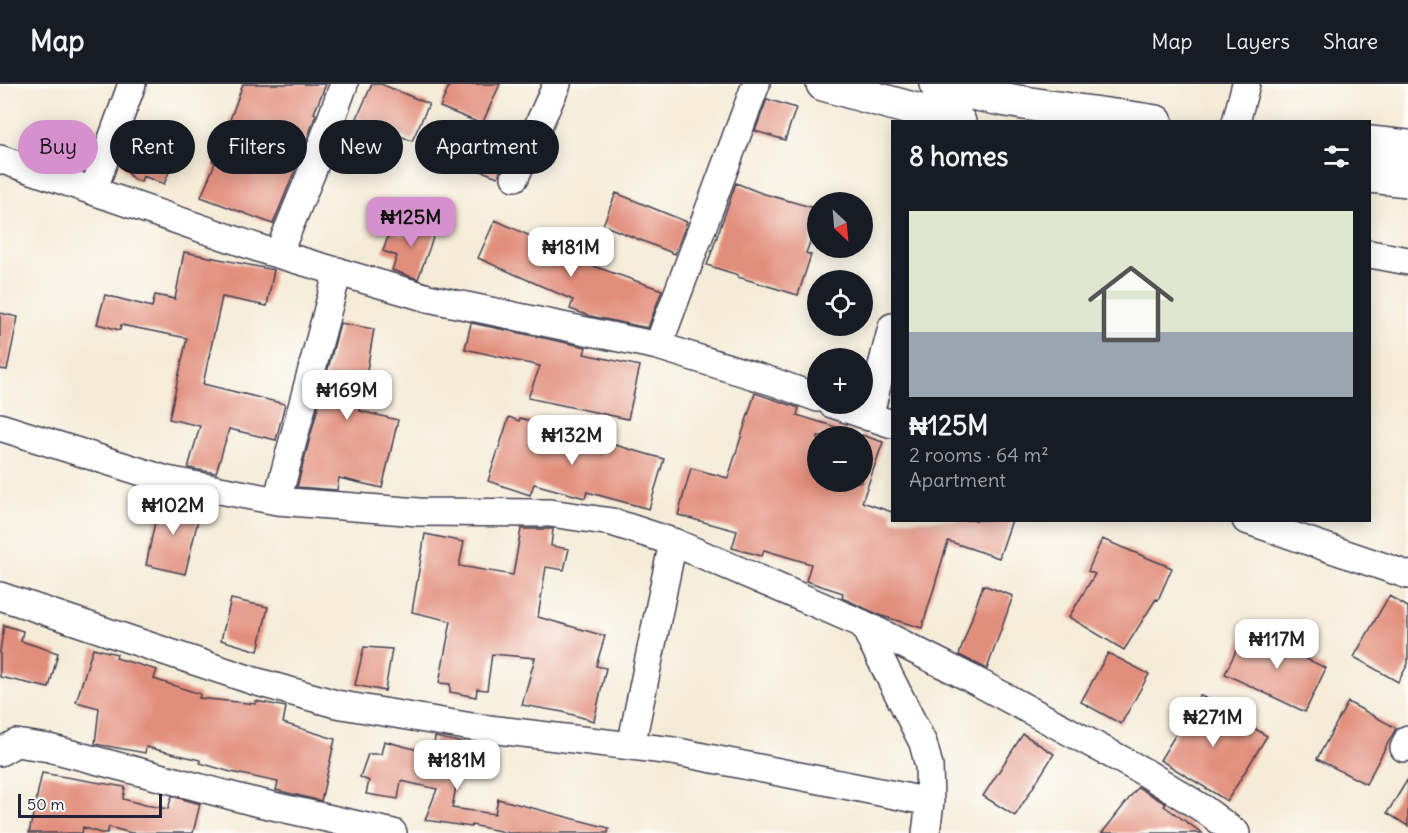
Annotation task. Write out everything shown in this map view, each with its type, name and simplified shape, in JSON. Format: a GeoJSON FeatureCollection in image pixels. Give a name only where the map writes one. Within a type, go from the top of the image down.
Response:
{"type":"FeatureCollection","features":[{"type":"Feature","properties":{"kind":"main road"},"geometry":{"type":"LineString","coordinates":[[823,84],[948,120]]}},
{"type":"Feature","properties":{"kind":"main road"},"geometry":{"type":"LineString","coordinates":[[936,84],[961,91],[1052,107],[1142,120]]}},
{"type":"Feature","properties":{"kind":"main road"},"geometry":{"type":"LineString","coordinates":[[1371,143],[1408,147]]}},
{"type":"Feature","properties":{"kind":"main road"},"geometry":{"type":"LineString","coordinates":[[1371,176],[1408,180]]}},
{"type":"Feature","properties":{"kind":"street"},"geometry":{"type":"LineString","coordinates":[[93,190],[132,84]]}},
{"type":"Feature","properties":{"kind":"street"},"geometry":{"type":"LineString","coordinates":[[278,254],[313,169],[344,84]]}},
{"type":"Feature","properties":{"kind":"street"},"geometry":{"type":"LineString","coordinates":[[515,177],[557,84]]}},
{"type":"Feature","properties":{"kind":"street"},"geometry":{"type":"LineString","coordinates":[[658,346],[756,84]]}},
{"type":"Feature","properties":{"kind":"street"},"geometry":{"type":"LineString","coordinates":[[1237,120],[1246,84]]}},
{"type":"Feature","properties":{"kind":"street"},"geometry":{"type":"LineString","coordinates":[[0,159],[278,254],[338,272],[428,298],[658,346],[807,394]]}},
{"type":"Feature","properties":{"kind":"street"},"geometry":{"type":"LineString","coordinates":[[1371,254],[1408,261]]}},
{"type":"Feature","properties":{"kind":"street"},"geometry":{"type":"LineString","coordinates":[[277,501],[338,272]]}},
{"type":"Feature","properties":{"kind":"street"},"geometry":{"type":"LineString","coordinates":[[863,414],[881,420],[891,335]]}},
{"type":"Feature","properties":{"kind":"street"},"geometry":{"type":"LineString","coordinates":[[0,427],[167,480],[277,501],[419,512],[550,513],[612,522],[673,542],[863,624],[970,678],[1146,773],[1205,810],[1236,833]]}},
{"type":"Feature","properties":{"kind":"street"},"geometry":{"type":"LineString","coordinates":[[1254,522],[1408,575]]}},
{"type":"Feature","properties":{"kind":"street"},"geometry":{"type":"LineString","coordinates":[[631,746],[673,542]]}},
{"type":"Feature","properties":{"kind":"street"},"geometry":{"type":"LineString","coordinates":[[0,596],[254,681],[336,704],[472,727],[673,751],[930,802]]}},
{"type":"Feature","properties":{"kind":"street"},"geometry":{"type":"LineString","coordinates":[[863,624],[923,744],[929,766],[930,802],[926,833]]}},
{"type":"Feature","properties":{"kind":"street"},"geometry":{"type":"LineString","coordinates":[[0,752],[16,743],[49,748],[251,801],[393,833]]}},
{"type":"Feature","properties":{"kind":"building"},"geometry":{"type":"Polygon","coordinates":[[[243,84],[326,84],[314,113],[316,114],[307,139],[307,120],[230,120],[243,84]]]}},
{"type":"Feature","properties":{"kind":"building"},"geometry":{"type":"Polygon","coordinates":[[[372,84],[381,84],[429,104],[422,120],[415,120],[415,134],[412,141],[403,137],[403,120],[357,118],[372,84]]]}},
{"type":"Feature","properties":{"kind":"building"},"geometry":{"type":"Polygon","coordinates":[[[450,84],[500,84],[484,120],[472,120],[440,107],[450,84]]]}},
{"type":"Feature","properties":{"kind":"building"},"geometry":{"type":"Polygon","coordinates":[[[767,99],[796,108],[785,140],[755,131],[767,99]]]}},
{"type":"Feature","properties":{"kind":"building"},"geometry":{"type":"Polygon","coordinates":[[[129,174],[168,174],[164,184],[143,176],[141,182],[133,179],[129,174]]]}},
{"type":"Feature","properties":{"kind":"building"},"geometry":{"type":"Polygon","coordinates":[[[210,174],[293,174],[273,224],[201,197],[210,174]]]}},
{"type":"Feature","properties":{"kind":"building"},"geometry":{"type":"Polygon","coordinates":[[[736,183],[761,193],[807,206],[806,253],[807,258],[810,258],[798,295],[707,265],[736,183]]]}},
{"type":"Feature","properties":{"kind":"building"},"geometry":{"type":"Polygon","coordinates":[[[616,193],[687,222],[675,254],[603,225],[616,193]]]}},
{"type":"Feature","properties":{"kind":"building"},"geometry":{"type":"Polygon","coordinates":[[[411,218],[437,227],[418,279],[392,270],[397,256],[383,251],[390,231],[404,236],[411,218]]]}},
{"type":"Feature","properties":{"kind":"building"},"geometry":{"type":"Polygon","coordinates":[[[495,220],[574,256],[573,259],[662,290],[648,328],[590,316],[570,309],[573,300],[478,258],[495,220]]]}},
{"type":"Feature","properties":{"kind":"building"},"geometry":{"type":"Polygon","coordinates":[[[184,252],[274,270],[267,306],[222,297],[203,384],[285,404],[276,440],[229,429],[216,473],[188,468],[200,426],[169,419],[187,338],[121,325],[120,330],[97,324],[105,295],[152,307],[155,295],[175,299],[184,252]]]}},
{"type":"Feature","properties":{"kind":"building"},"geometry":{"type":"Polygon","coordinates":[[[0,313],[18,317],[7,370],[0,369],[0,313]]]}},
{"type":"Feature","properties":{"kind":"building"},"geometry":{"type":"Polygon","coordinates":[[[340,323],[374,329],[360,411],[398,420],[382,488],[339,478],[337,490],[297,487],[340,323]]]}},
{"type":"Feature","properties":{"kind":"building"},"geometry":{"type":"Polygon","coordinates":[[[471,323],[586,347],[584,354],[640,366],[628,419],[528,398],[540,366],[465,349],[471,323]]]}},
{"type":"Feature","properties":{"kind":"building"},"geometry":{"type":"Polygon","coordinates":[[[755,393],[799,408],[797,415],[832,426],[807,426],[807,492],[866,492],[862,502],[891,512],[891,522],[1011,522],[999,558],[948,541],[922,628],[882,616],[842,598],[843,593],[806,581],[811,564],[764,550],[762,556],[732,548],[737,531],[678,515],[691,468],[728,478],[755,393]]]}},
{"type":"Feature","properties":{"kind":"building"},"geometry":{"type":"Polygon","coordinates":[[[509,417],[566,431],[562,442],[604,453],[608,443],[664,459],[649,509],[587,492],[585,498],[534,484],[530,495],[488,481],[509,417]]]}},
{"type":"Feature","properties":{"kind":"building"},"geometry":{"type":"Polygon","coordinates":[[[873,439],[883,442],[873,471],[873,439]]]}},
{"type":"Feature","properties":{"kind":"building"},"geometry":{"type":"Polygon","coordinates":[[[160,498],[201,508],[185,574],[146,565],[160,498]]]}},
{"type":"Feature","properties":{"kind":"building"},"geometry":{"type":"Polygon","coordinates":[[[521,529],[553,529],[551,546],[569,549],[564,570],[546,567],[538,617],[605,636],[596,666],[606,668],[594,721],[563,712],[522,705],[535,658],[492,654],[487,690],[477,689],[476,697],[450,692],[450,684],[439,683],[451,621],[412,612],[425,534],[464,542],[459,566],[513,575],[521,529]]]}},
{"type":"Feature","properties":{"kind":"building"},"geometry":{"type":"Polygon","coordinates":[[[1102,539],[1172,568],[1158,600],[1156,599],[1124,650],[1069,617],[1095,574],[1088,571],[1102,539]]]}},
{"type":"Feature","properties":{"kind":"building"},"geometry":{"type":"Polygon","coordinates":[[[983,585],[1013,596],[987,669],[959,655],[983,585]]]}},
{"type":"Feature","properties":{"kind":"building"},"geometry":{"type":"Polygon","coordinates":[[[1389,596],[1408,607],[1408,664],[1398,682],[1354,657],[1389,596]]]}},
{"type":"Feature","properties":{"kind":"building"},"geometry":{"type":"Polygon","coordinates":[[[231,599],[268,607],[258,651],[221,640],[231,599]]]}},
{"type":"Feature","properties":{"kind":"building"},"geometry":{"type":"Polygon","coordinates":[[[4,625],[23,631],[21,641],[58,653],[49,688],[0,677],[0,651],[4,625]]]}},
{"type":"Feature","properties":{"kind":"building"},"geometry":{"type":"Polygon","coordinates":[[[1277,630],[1303,643],[1298,655],[1326,668],[1305,712],[1225,674],[1243,636],[1268,648],[1277,630]]]}},
{"type":"Feature","properties":{"kind":"building"},"geometry":{"type":"Polygon","coordinates":[[[364,647],[392,649],[385,691],[355,685],[364,647]]]}},
{"type":"Feature","properties":{"kind":"building"},"geometry":{"type":"Polygon","coordinates":[[[93,648],[117,654],[116,658],[157,670],[154,679],[200,694],[199,698],[256,704],[256,701],[286,707],[283,723],[335,739],[321,801],[276,790],[278,782],[231,772],[200,763],[200,760],[146,747],[145,753],[95,744],[99,708],[76,702],[93,648]]]}},
{"type":"Feature","properties":{"kind":"building"},"geometry":{"type":"Polygon","coordinates":[[[1108,653],[1149,674],[1121,724],[1081,702],[1108,653]]]}},
{"type":"Feature","properties":{"kind":"building"},"geometry":{"type":"Polygon","coordinates":[[[1200,695],[1267,736],[1227,801],[1160,760],[1200,695]]]}},
{"type":"Feature","properties":{"kind":"building"},"geometry":{"type":"Polygon","coordinates":[[[1348,702],[1396,728],[1366,784],[1317,759],[1348,702]]]}},
{"type":"Feature","properties":{"kind":"building"},"geometry":{"type":"Polygon","coordinates":[[[1023,734],[1054,754],[1015,816],[983,796],[1023,734]]]}},
{"type":"Feature","properties":{"kind":"building"},"geometry":{"type":"Polygon","coordinates":[[[435,737],[464,743],[452,808],[495,814],[498,799],[609,828],[608,833],[509,833],[472,825],[471,827],[425,820],[437,789],[401,781],[398,799],[366,794],[369,781],[360,777],[368,754],[381,754],[384,741],[433,754],[435,737]]]}},
{"type":"Feature","properties":{"kind":"building"},"geometry":{"type":"Polygon","coordinates":[[[42,773],[125,787],[123,799],[145,805],[168,809],[172,796],[200,804],[193,833],[131,833],[109,827],[107,833],[100,833],[83,827],[82,833],[29,833],[42,773]]]}},
{"type":"Feature","properties":{"kind":"building"},"geometry":{"type":"Polygon","coordinates":[[[1408,779],[1408,826],[1387,813],[1408,779]]]}},
{"type":"Feature","properties":{"kind":"building"},"geometry":{"type":"Polygon","coordinates":[[[1138,787],[1166,804],[1164,806],[1202,833],[1102,833],[1138,787]]]}}]}
